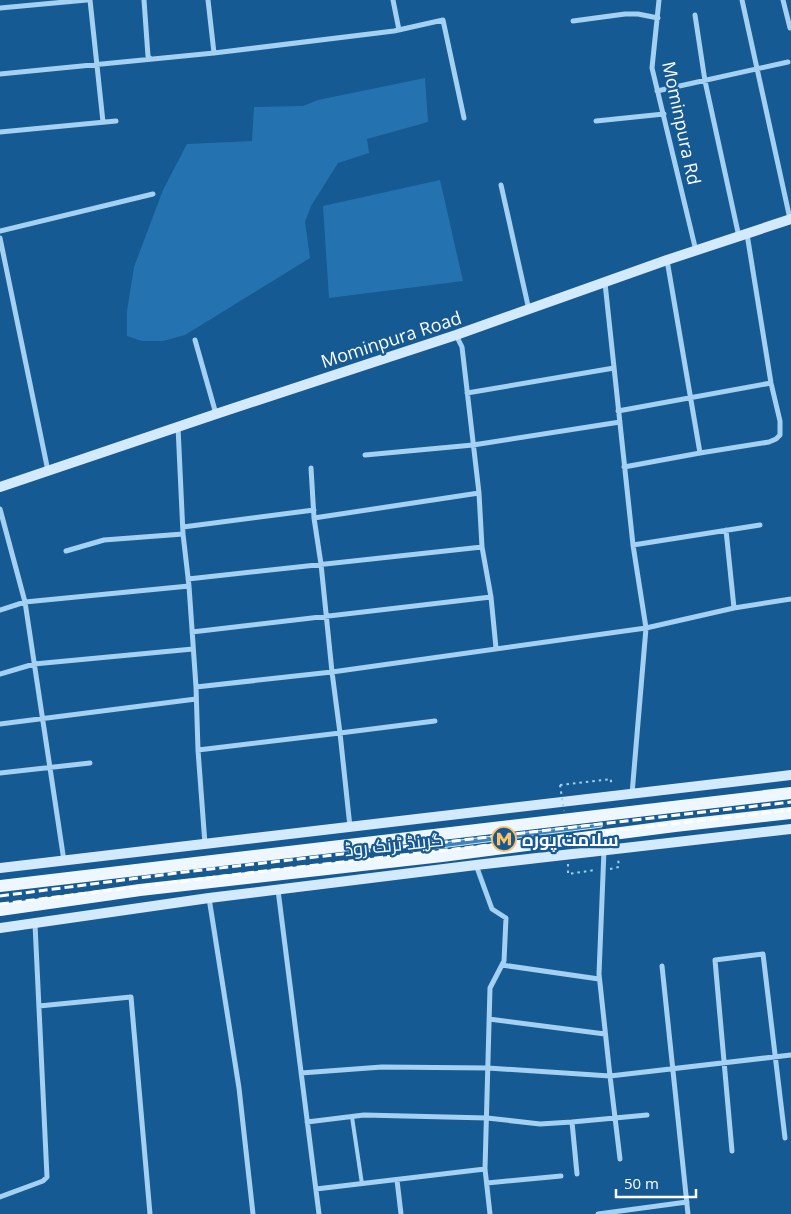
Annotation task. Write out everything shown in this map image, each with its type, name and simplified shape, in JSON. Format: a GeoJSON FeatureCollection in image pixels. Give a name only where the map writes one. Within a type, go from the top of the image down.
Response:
{"type":"FeatureCollection","features":[{"type":"Feature","properties":{"kind":"main road","name":"گرینڈ ٹرنک روڈ"},"geometry":{"type":"LineString","coordinates":[[0,886],[791,792]]}},
{"type":"Feature","properties":{"kind":"main road","name":"گرینڈ ٹرنک روڈ"},"geometry":{"type":"LineString","coordinates":[[0,910],[140,890],[442,856],[791,813]]}},
{"type":"Feature","properties":{"kind":"main road"},"geometry":{"type":"LineString","coordinates":[[138,870],[140,890]]}},
{"type":"Feature","properties":{"kind":"street"},"geometry":{"type":"LineString","coordinates":[[14,0],[14,7]]}},
{"type":"Feature","properties":{"kind":"street"},"geometry":{"type":"LineString","coordinates":[[0,8],[89,0],[103,122]]}},
{"type":"Feature","properties":{"kind":"street"},"geometry":{"type":"LineString","coordinates":[[144,0],[148,56],[150,59]]}},
{"type":"Feature","properties":{"kind":"street"},"geometry":{"type":"LineString","coordinates":[[208,0],[214,53]]}},
{"type":"Feature","properties":{"kind":"street"},"geometry":{"type":"LineString","coordinates":[[393,0],[399,30]]}},
{"type":"Feature","properties":{"kind":"street","name":"Mominpura Rd"},"geometry":{"type":"LineString","coordinates":[[659,0],[652,68],[696,251]]}},
{"type":"Feature","properties":{"kind":"street"},"geometry":{"type":"LineString","coordinates":[[742,0],[790,219]]}},
{"type":"Feature","properties":{"kind":"street"},"geometry":{"type":"LineString","coordinates":[[783,0],[790,28]]}},
{"type":"Feature","properties":{"kind":"street"},"geometry":{"type":"LineString","coordinates":[[573,21],[625,14],[638,14],[658,18]]}},
{"type":"Feature","properties":{"kind":"street"},"geometry":{"type":"LineString","coordinates":[[624,467],[769,442],[780,435],[743,235],[705,81],[695,15]]}},
{"type":"Feature","properties":{"kind":"street"},"geometry":{"type":"LineString","coordinates":[[0,74],[214,53],[399,30],[442,20],[464,118]]}},
{"type":"Feature","properties":{"kind":"street"},"geometry":{"type":"LineString","coordinates":[[658,91],[788,62]]}},
{"type":"Feature","properties":{"kind":"street"},"geometry":{"type":"LineString","coordinates":[[596,121],[664,114]]}},
{"type":"Feature","properties":{"kind":"street"},"geometry":{"type":"LineString","coordinates":[[0,132],[116,121]]}},
{"type":"Feature","properties":{"kind":"street"},"geometry":{"type":"LineString","coordinates":[[501,185],[530,310]]}},
{"type":"Feature","properties":{"kind":"street"},"geometry":{"type":"LineString","coordinates":[[0,231],[154,194]]}},
{"type":"Feature","properties":{"kind":"street","name":"Mominpura Road"},"geometry":{"type":"LineString","coordinates":[[0,487],[530,310],[604,282],[790,219]]}},
{"type":"Feature","properties":{"kind":"street"},"geometry":{"type":"LineString","coordinates":[[0,238],[48,471]]}},
{"type":"Feature","properties":{"kind":"street"},"geometry":{"type":"LineString","coordinates":[[667,260],[700,453]]}},
{"type":"Feature","properties":{"kind":"street"},"geometry":{"type":"LineString","coordinates":[[604,282],[633,544],[646,628],[632,794]]}},
{"type":"Feature","properties":{"kind":"street"},"geometry":{"type":"LineString","coordinates":[[456,335],[462,346],[479,493],[482,546],[491,597],[496,648]]}},
{"type":"Feature","properties":{"kind":"street"},"geometry":{"type":"LineString","coordinates":[[195,340],[216,414]]}},
{"type":"Feature","properties":{"kind":"street"},"geometry":{"type":"LineString","coordinates":[[467,393],[614,368]]}},
{"type":"Feature","properties":{"kind":"street"},"geometry":{"type":"LineString","coordinates":[[618,411],[771,383]]}},
{"type":"Feature","properties":{"kind":"street"},"geometry":{"type":"LineString","coordinates":[[365,455],[473,445],[620,422]]}},
{"type":"Feature","properties":{"kind":"street"},"geometry":{"type":"LineString","coordinates":[[178,427],[183,534],[189,586],[205,844]]}},
{"type":"Feature","properties":{"kind":"street"},"geometry":{"type":"LineString","coordinates":[[311,468],[314,518],[321,564],[350,827]]}},
{"type":"Feature","properties":{"kind":"street"},"geometry":{"type":"LineString","coordinates":[[314,518],[479,493]]}},
{"type":"Feature","properties":{"kind":"street"},"geometry":{"type":"LineString","coordinates":[[0,509],[24,602],[64,861]]}},
{"type":"Feature","properties":{"kind":"street"},"geometry":{"type":"LineString","coordinates":[[183,527],[314,510]]}},
{"type":"Feature","properties":{"kind":"street"},"geometry":{"type":"LineString","coordinates":[[633,544],[760,525]]}},
{"type":"Feature","properties":{"kind":"street"},"geometry":{"type":"LineString","coordinates":[[726,530],[734,608]]}},
{"type":"Feature","properties":{"kind":"street"},"geometry":{"type":"LineString","coordinates":[[66,552],[104,540],[183,534]]}},
{"type":"Feature","properties":{"kind":"street"},"geometry":{"type":"LineString","coordinates":[[188,579],[482,546]]}},
{"type":"Feature","properties":{"kind":"street"},"geometry":{"type":"LineString","coordinates":[[0,610],[24,602],[189,586]]}},
{"type":"Feature","properties":{"kind":"street"},"geometry":{"type":"LineString","coordinates":[[192,632],[491,597]]}},
{"type":"Feature","properties":{"kind":"street"},"geometry":{"type":"LineString","coordinates":[[196,687],[332,672],[646,628],[734,608],[791,599]]}},
{"type":"Feature","properties":{"kind":"street"},"geometry":{"type":"LineString","coordinates":[[0,674],[34,664],[193,649]]}},
{"type":"Feature","properties":{"kind":"street"},"geometry":{"type":"LineString","coordinates":[[0,724],[196,699]]}},
{"type":"Feature","properties":{"kind":"street"},"geometry":{"type":"LineString","coordinates":[[198,750],[435,721]]}},
{"type":"Feature","properties":{"kind":"street"},"geometry":{"type":"LineString","coordinates":[[0,773],[90,763]]}},
{"type":"Feature","properties":{"kind":"street"},"geometry":{"type":"LineString","coordinates":[[0,868],[791,775]]}},
{"type":"Feature","properties":{"kind":"street"},"geometry":{"type":"LineString","coordinates":[[706,823],[709,838]]}},
{"type":"Feature","properties":{"kind":"street"},"geometry":{"type":"LineString","coordinates":[[0,928],[208,898],[604,850],[791,830]]}},
{"type":"Feature","properties":{"kind":"street"},"geometry":{"type":"LineString","coordinates":[[604,850],[599,979],[620,1159]]}},
{"type":"Feature","properties":{"kind":"street"},"geometry":{"type":"LineString","coordinates":[[476,865],[492,908],[506,918],[504,960],[490,988],[485,1169],[490,1214]]}},
{"type":"Feature","properties":{"kind":"street"},"geometry":{"type":"LineString","coordinates":[[278,890],[319,1214]]}},
{"type":"Feature","properties":{"kind":"street"},"geometry":{"type":"LineString","coordinates":[[208,898],[239,1088],[253,1214]]}},
{"type":"Feature","properties":{"kind":"street"},"geometry":{"type":"LineString","coordinates":[[0,1197],[43,1181],[47,1177],[35,924]]}},
{"type":"Feature","properties":{"kind":"street"},"geometry":{"type":"LineString","coordinates":[[732,1151],[715,960],[763,954],[785,1138]]}},
{"type":"Feature","properties":{"kind":"street"},"geometry":{"type":"LineString","coordinates":[[502,965],[599,979]]}},
{"type":"Feature","properties":{"kind":"street"},"geometry":{"type":"LineString","coordinates":[[662,966],[688,1214]]}},
{"type":"Feature","properties":{"kind":"street"},"geometry":{"type":"LineString","coordinates":[[39,1006],[131,997],[150,1214]]}},
{"type":"Feature","properties":{"kind":"street"},"geometry":{"type":"LineString","coordinates":[[490,1019],[605,1034]]}},
{"type":"Feature","properties":{"kind":"street"},"geometry":{"type":"LineString","coordinates":[[301,1073],[382,1067],[488,1068],[610,1076],[791,1055]]}},
{"type":"Feature","properties":{"kind":"street"},"geometry":{"type":"LineString","coordinates":[[307,1122],[364,1115],[487,1118],[540,1124],[647,1115]]}},
{"type":"Feature","properties":{"kind":"street"},"geometry":{"type":"LineString","coordinates":[[572,1122],[577,1174]]}},
{"type":"Feature","properties":{"kind":"street"},"geometry":{"type":"LineString","coordinates":[[316,1189],[485,1169]]}},
{"type":"Feature","properties":{"kind":"street"},"geometry":{"type":"LineString","coordinates":[[487,1183],[561,1176]]}},
{"type":"Feature","properties":{"kind":"street"},"geometry":{"type":"LineString","coordinates":[[397,1180],[401,1214]]}},
{"type":"Feature","properties":{"kind":"street"},"geometry":{"type":"LineString","coordinates":[[598,1214],[687,1202]]}},
{"type":"Feature","properties":{"kind":"lane"},"geometry":{"type":"LineString","coordinates":[[352,1117],[362,1184]]}},
{"type":"Feature","properties":{"kind":"path"},"geometry":{"type":"LineString","coordinates":[[564,811],[560,785],[611,779]]}},
{"type":"Feature","properties":{"kind":"path"},"geometry":{"type":"LineString","coordinates":[[610,868],[618,868]]}},
{"type":"Feature","properties":{"kind":"path"},"geometry":{"type":"LineString","coordinates":[[568,874],[602,870]]}},
{"type":"Feature","properties":{"kind":"shaded area"},"geometry":{"type":"Polygon","coordinates":[[[425,78],[428,122],[367,139],[369,153],[338,163],[311,206],[305,222],[310,258],[185,335],[163,341],[142,341],[127,336],[127,311],[134,267],[163,190],[187,144],[252,141],[254,107],[303,106],[318,100],[425,78]]]}},
{"type":"Feature","properties":{"kind":"shaded area"},"geometry":{"type":"Polygon","coordinates":[[[440,180],[463,281],[329,298],[323,206],[440,180]]]}},
{"type":"Feature","properties":{"kind":"building"},"geometry":{"type":"Polygon","coordinates":[[[602,823],[602,827],[441,848],[411,851],[410,848],[410,846],[602,823]]]}},
{"type":"Feature","properties":{"kind":"railway"},"geometry":{"type":"LineString","coordinates":[[0,896],[177,873],[791,802]]}},
{"type":"Feature","properties":{"kind":"railway"},"geometry":{"type":"LineString","coordinates":[[0,904],[248,873],[791,810]]}},
{"type":"Feature","properties":{"kind":"place","name":"سلامت پورہ"},"geometry":{"type":"Point","coordinates":[504,839]}}]}
